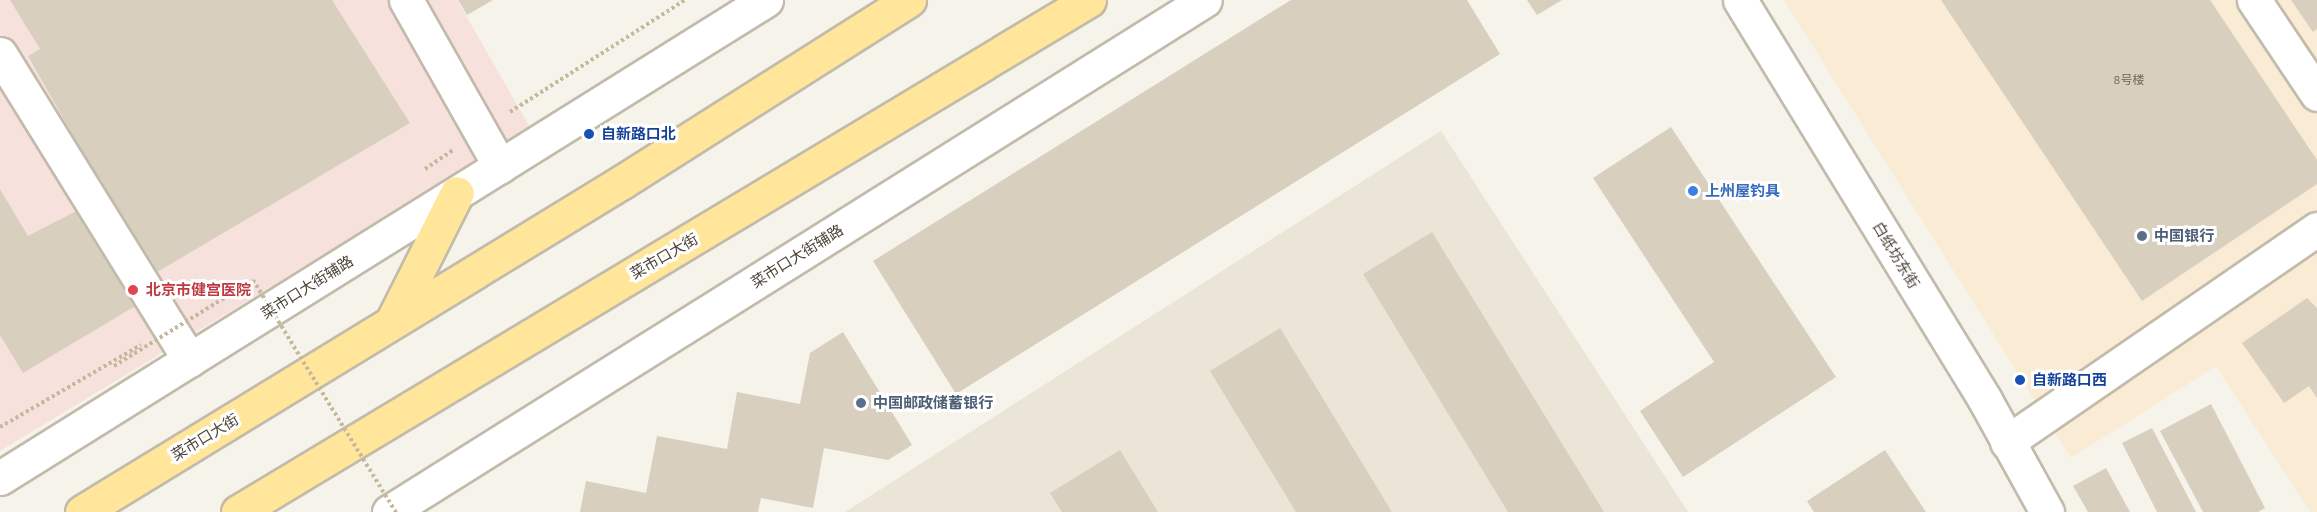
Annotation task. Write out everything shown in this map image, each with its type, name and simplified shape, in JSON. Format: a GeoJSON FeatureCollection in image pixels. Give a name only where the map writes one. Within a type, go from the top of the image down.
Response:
{"type":"FeatureCollection","features":[{"type":"Feature","properties":{"kind":"main road","name":"菜市口大街"},"geometry":{"type":"LineString","coordinates":[[82,512],[909,0]]}},
{"type":"Feature","properties":{"kind":"main road","name":"菜市口大街"},"geometry":{"type":"LineString","coordinates":[[238,512],[1089,0]]}},
{"type":"Feature","properties":{"kind":"main road"},"geometry":{"type":"LineString","coordinates":[[392,322],[457,193]]}},
{"type":"Feature","properties":{"kind":"street"},"geometry":{"type":"LineString","coordinates":[[406,0],[500,166]]}},
{"type":"Feature","properties":{"kind":"street","name":"菜市口大街辅路"},"geometry":{"type":"LineString","coordinates":[[0,478],[765,0]]}},
{"type":"Feature","properties":{"kind":"street","name":"菜市口大街辅路"},"geometry":{"type":"LineString","coordinates":[[389,512],[1205,0]]}},
{"type":"Feature","properties":{"kind":"street","name":"白纸坊东街"},"geometry":{"type":"LineString","coordinates":[[1740,0],[2047,512]]}},
{"type":"Feature","properties":{"kind":"street"},"geometry":{"type":"LineString","coordinates":[[2254,0],[2317,94]]}},
{"type":"Feature","properties":{"kind":"street"},"geometry":{"type":"LineString","coordinates":[[0,54],[190,360]]}},
{"type":"Feature","properties":{"kind":"street"},"geometry":{"type":"LineString","coordinates":[[2007,442],[2317,229]]}},
{"type":"Feature","properties":{"kind":"path"},"geometry":{"type":"LineString","coordinates":[[414,177],[480,131],[685,0]]}},
{"type":"Feature","properties":{"kind":"path"},"geometry":{"type":"LineString","coordinates":[[114,366],[253,280],[396,512]]}},
{"type":"Feature","properties":{"kind":"shaded area","name":"北京市健宫医院"},"geometry":{"type":"Polygon","coordinates":[[[0,0],[457,0],[531,129],[0,451],[0,0]]]}},
{"type":"Feature","properties":{"kind":"shaded area"},"geometry":{"type":"Polygon","coordinates":[[[1784,0],[2317,0],[2317,512],[2310,512],[2216,366],[2071,458],[1784,0]]]}},
{"type":"Feature","properties":{"kind":"shaded area"},"geometry":{"type":"Polygon","coordinates":[[[1441,131],[1688,512],[845,512],[1441,131]]]}},
{"type":"Feature","properties":{"kind":"building"},"geometry":{"type":"Polygon","coordinates":[[[10,0],[332,0],[410,123],[152,275],[28,56],[40,49],[10,0]]]}},
{"type":"Feature","properties":{"kind":"building"},"geometry":{"type":"Polygon","coordinates":[[[458,0],[493,0],[467,15],[458,0]]]}},
{"type":"Feature","properties":{"kind":"building"},"geometry":{"type":"Polygon","coordinates":[[[1291,0],[1467,0],[1500,54],[956,394],[873,261],[1291,0]]]}},
{"type":"Feature","properties":{"kind":"building"},"geometry":{"type":"Polygon","coordinates":[[[1527,0],[1562,0],[1537,15],[1527,0]]]}},
{"type":"Feature","properties":{"kind":"building"},"geometry":{"type":"Polygon","coordinates":[[[1941,0],[2210,0],[2317,160],[2317,184],[2142,301],[1941,0]]]}},
{"type":"Feature","properties":{"kind":"building"},"geometry":{"type":"Polygon","coordinates":[[[2291,0],[2317,0],[2317,29],[2313,32],[2291,0]]]}},
{"type":"Feature","properties":{"kind":"building"},"geometry":{"type":"Polygon","coordinates":[[[1671,127],[1836,377],[1683,477],[1640,411],[1714,362],[1593,178],[1671,127]]]}},
{"type":"Feature","properties":{"kind":"building"},"geometry":{"type":"Polygon","coordinates":[[[0,189],[28,236],[82,208],[137,305],[23,373],[0,335],[0,189]]]}},
{"type":"Feature","properties":{"kind":"building"},"geometry":{"type":"Polygon","coordinates":[[[1432,232],[1604,512],[1508,512],[1363,274],[1432,232]]]}},
{"type":"Feature","properties":{"kind":"building"},"geometry":{"type":"Polygon","coordinates":[[[2307,298],[2317,308],[2317,398],[2309,386],[2284,403],[2242,343],[2307,298]]]}},
{"type":"Feature","properties":{"kind":"building"},"geometry":{"type":"Polygon","coordinates":[[[1280,328],[1392,512],[1296,512],[1210,371],[1280,328]]]}},
{"type":"Feature","properties":{"kind":"building"},"geometry":{"type":"Polygon","coordinates":[[[843,332],[912,445],[888,460],[824,448],[813,508],[761,498],[758,512],[580,512],[586,481],[646,493],[657,436],[727,449],[737,392],[800,404],[810,353],[843,332]]]}},
{"type":"Feature","properties":{"kind":"building"},"geometry":{"type":"Polygon","coordinates":[[[2211,404],[2265,508],[2258,512],[2203,512],[2160,431],[2211,404]]]}},
{"type":"Feature","properties":{"kind":"building"},"geometry":{"type":"Polygon","coordinates":[[[2152,428],[2196,512],[2157,512],[2122,443],[2152,428]]]}},
{"type":"Feature","properties":{"kind":"building"},"geometry":{"type":"Polygon","coordinates":[[[1120,450],[1158,512],[1062,512],[1050,493],[1120,450]]]}},
{"type":"Feature","properties":{"kind":"building"},"geometry":{"type":"Polygon","coordinates":[[[1885,450],[1926,512],[1814,512],[1807,501],[1885,450]]]}},
{"type":"Feature","properties":{"kind":"building"},"geometry":{"type":"Polygon","coordinates":[[[2106,468],[2130,512],[2088,512],[2073,486],[2106,468]]]}},
{"type":"Feature","properties":{"kind":"place","name":"自新路口北"},"geometry":{"type":"Point","coordinates":[589,134]}},
{"type":"Feature","properties":{"kind":"place","name":"上州屋钓具"},"geometry":{"type":"Point","coordinates":[1693,191]}},
{"type":"Feature","properties":{"kind":"place","name":"中国银行"},"geometry":{"type":"Point","coordinates":[2142,236]}},
{"type":"Feature","properties":{"kind":"place","name":"北京市健宫医院"},"geometry":{"type":"Point","coordinates":[133,290]}},
{"type":"Feature","properties":{"kind":"place","name":"自新路口西"},"geometry":{"type":"Point","coordinates":[2020,380]}},
{"type":"Feature","properties":{"kind":"place","name":"中国邮政储蓄银行"},"geometry":{"type":"Point","coordinates":[861,403]}}]}
